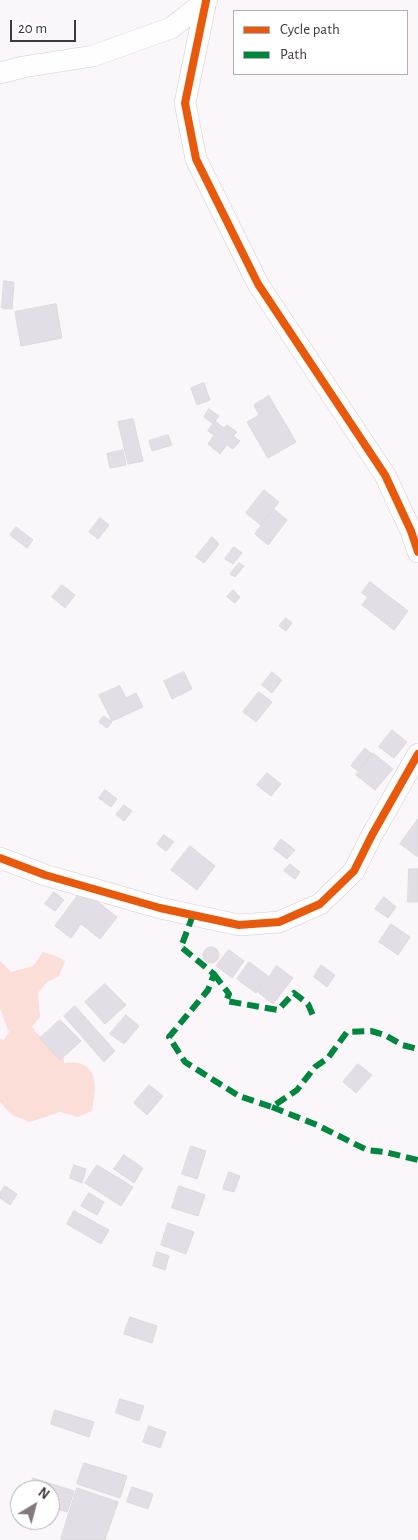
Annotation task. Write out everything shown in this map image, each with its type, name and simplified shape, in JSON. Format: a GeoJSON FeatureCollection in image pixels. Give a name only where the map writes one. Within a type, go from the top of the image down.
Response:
{"type":"FeatureCollection","features":[{"type":"Feature","properties":{"kind":"street"},"geometry":{"type":"LineString","coordinates":[[0,73],[23,67],[93,56],[171,28],[207,0]]}},
{"type":"Feature","properties":{"kind":"street"},"geometry":{"type":"LineString","coordinates":[[207,0],[185,103],[196,159],[258,284],[385,475],[411,531],[418,552]]}},
{"type":"Feature","properties":{"kind":"street"},"geometry":{"type":"LineString","coordinates":[[0,858],[45,875],[160,908],[239,925],[279,922],[320,904],[354,871],[418,754]]}},
{"type":"Feature","properties":{"kind":"shaded area"},"geometry":{"type":"Polygon","coordinates":[[[43,952],[65,961],[59,976],[47,982],[38,993],[40,1017],[32,1027],[42,1038],[63,1049],[64,1063],[80,1063],[89,1069],[94,1080],[95,1093],[92,1111],[78,1117],[60,1112],[30,1122],[12,1115],[0,1102],[0,1039],[4,1040],[9,1032],[0,1009],[0,961],[11,972],[33,966],[43,952]]]}},
{"type":"Feature","properties":{"kind":"building"},"geometry":{"type":"Polygon","coordinates":[[[4,281],[14,282],[12,309],[2,308],[4,281]]]}},
{"type":"Feature","properties":{"kind":"building"},"geometry":{"type":"Polygon","coordinates":[[[56,304],[62,338],[21,346],[15,312],[56,304]]]}},
{"type":"Feature","properties":{"kind":"building"},"geometry":{"type":"Polygon","coordinates":[[[204,383],[210,400],[197,405],[191,388],[204,383]]]}},
{"type":"Feature","properties":{"kind":"building"},"geometry":{"type":"Polygon","coordinates":[[[269,396],[296,442],[268,458],[247,422],[259,415],[254,405],[269,396]]]}},
{"type":"Feature","properties":{"kind":"building"},"geometry":{"type":"Polygon","coordinates":[[[209,409],[219,416],[213,424],[204,417],[209,409]]]}},
{"type":"Feature","properties":{"kind":"building"},"geometry":{"type":"Polygon","coordinates":[[[133,419],[143,461],[128,464],[118,422],[133,419]]]}},
{"type":"Feature","properties":{"kind":"building"},"geometry":{"type":"Polygon","coordinates":[[[215,421],[224,428],[227,425],[237,432],[233,436],[240,441],[233,449],[227,445],[220,454],[208,444],[214,435],[208,431],[215,421]]]}},
{"type":"Feature","properties":{"kind":"building"},"geometry":{"type":"Polygon","coordinates":[[[168,435],[172,445],[152,451],[149,441],[168,435]]]}},
{"type":"Feature","properties":{"kind":"building"},"geometry":{"type":"Polygon","coordinates":[[[123,450],[126,465],[110,468],[107,454],[123,450]]]}},
{"type":"Feature","properties":{"kind":"building"},"geometry":{"type":"Polygon","coordinates":[[[264,490],[279,502],[261,525],[246,513],[264,490]]]}},
{"type":"Feature","properties":{"kind":"building"},"geometry":{"type":"Polygon","coordinates":[[[274,509],[287,520],[268,545],[255,534],[274,509]]]}},
{"type":"Feature","properties":{"kind":"building"},"geometry":{"type":"Polygon","coordinates":[[[100,518],[109,525],[98,539],[89,532],[100,518]]]}},
{"type":"Feature","properties":{"kind":"building"},"geometry":{"type":"Polygon","coordinates":[[[16,527],[33,540],[27,548],[10,535],[16,527]]]}},
{"type":"Feature","properties":{"kind":"building"},"geometry":{"type":"Polygon","coordinates":[[[212,537],[219,544],[204,563],[196,557],[212,537]]]}},
{"type":"Feature","properties":{"kind":"building"},"geometry":{"type":"Polygon","coordinates":[[[234,547],[242,553],[233,564],[225,559],[234,547]]]}},
{"type":"Feature","properties":{"kind":"building"},"geometry":{"type":"Polygon","coordinates":[[[239,563],[244,566],[235,577],[230,574],[239,563]]]}},
{"type":"Feature","properties":{"kind":"building"},"geometry":{"type":"Polygon","coordinates":[[[370,582],[408,611],[394,630],[362,605],[368,597],[362,593],[370,582]]]}},
{"type":"Feature","properties":{"kind":"building"},"geometry":{"type":"Polygon","coordinates":[[[62,585],[75,595],[65,608],[52,597],[62,585]]]}},
{"type":"Feature","properties":{"kind":"building"},"geometry":{"type":"Polygon","coordinates":[[[233,590],[240,597],[235,603],[227,597],[233,590]]]}},
{"type":"Feature","properties":{"kind":"building"},"geometry":{"type":"Polygon","coordinates":[[[286,618],[292,623],[286,631],[279,626],[286,618]]]}},
{"type":"Feature","properties":{"kind":"building"},"geometry":{"type":"Polygon","coordinates":[[[184,672],[192,689],[172,699],[164,681],[184,672]]]}},
{"type":"Feature","properties":{"kind":"building"},"geometry":{"type":"Polygon","coordinates":[[[272,672],[282,680],[272,693],[262,685],[272,672]]]}},
{"type":"Feature","properties":{"kind":"building"},"geometry":{"type":"Polygon","coordinates":[[[120,686],[126,698],[136,693],[143,707],[112,721],[99,695],[120,686]]]}},
{"type":"Feature","properties":{"kind":"building"},"geometry":{"type":"Polygon","coordinates":[[[259,692],[272,702],[256,722],[243,712],[259,692]]]}},
{"type":"Feature","properties":{"kind":"building"},"geometry":{"type":"Polygon","coordinates":[[[104,716],[112,722],[107,728],[99,722],[104,716]]]}},
{"type":"Feature","properties":{"kind":"building"},"geometry":{"type":"Polygon","coordinates":[[[392,730],[407,742],[394,758],[379,747],[392,730]]]}},
{"type":"Feature","properties":{"kind":"building"},"geometry":{"type":"Polygon","coordinates":[[[365,748],[372,754],[358,771],[351,766],[365,748]]]}},
{"type":"Feature","properties":{"kind":"building"},"geometry":{"type":"Polygon","coordinates":[[[373,753],[393,769],[375,790],[356,775],[373,753]]]}},
{"type":"Feature","properties":{"kind":"building"},"geometry":{"type":"Polygon","coordinates":[[[267,773],[281,784],[271,796],[257,785],[267,773]]]}},
{"type":"Feature","properties":{"kind":"building"},"geometry":{"type":"Polygon","coordinates":[[[105,790],[117,799],[111,807],[99,798],[105,790]]]}},
{"type":"Feature","properties":{"kind":"building"},"geometry":{"type":"Polygon","coordinates":[[[124,805],[132,811],[124,821],[116,815],[124,805]]]}},
{"type":"Feature","properties":{"kind":"building"},"geometry":{"type":"Polygon","coordinates":[[[418,819],[418,857],[400,844],[418,819]]]}},
{"type":"Feature","properties":{"kind":"building"},"geometry":{"type":"Polygon","coordinates":[[[164,835],[174,842],[166,851],[157,844],[164,835]]]}},
{"type":"Feature","properties":{"kind":"building"},"geometry":{"type":"Polygon","coordinates":[[[281,839],[295,850],[287,859],[274,849],[281,839]]]}},
{"type":"Feature","properties":{"kind":"building"},"geometry":{"type":"Polygon","coordinates":[[[190,846],[215,866],[197,890],[171,870],[190,846]]]}},
{"type":"Feature","properties":{"kind":"building"},"geometry":{"type":"Polygon","coordinates":[[[290,864],[300,872],[295,879],[284,871],[290,864]]]}},
{"type":"Feature","properties":{"kind":"building"},"geometry":{"type":"Polygon","coordinates":[[[409,869],[418,869],[418,902],[408,902],[409,869]]]}},
{"type":"Feature","properties":{"kind":"building"},"geometry":{"type":"Polygon","coordinates":[[[82,890],[117,917],[100,939],[81,924],[71,938],[55,926],[82,890]]]}},
{"type":"Feature","properties":{"kind":"building"},"geometry":{"type":"Polygon","coordinates":[[[54,892],[64,900],[55,911],[45,904],[54,892]]]}},
{"type":"Feature","properties":{"kind":"building"},"geometry":{"type":"Polygon","coordinates":[[[384,897],[396,907],[388,918],[375,909],[384,897]]]}},
{"type":"Feature","properties":{"kind":"building"},"geometry":{"type":"Polygon","coordinates":[[[391,924],[410,937],[398,955],[379,942],[391,924]]]}},
{"type":"Feature","properties":{"kind":"building"},"geometry":{"type":"Polygon","coordinates":[[[208,947],[214,947],[219,952],[217,961],[208,963],[203,958],[203,952],[208,947]]]}},
{"type":"Feature","properties":{"kind":"building"},"geometry":{"type":"Polygon","coordinates":[[[229,950],[244,961],[232,978],[216,966],[229,950]]]}},
{"type":"Feature","properties":{"kind":"building"},"geometry":{"type":"Polygon","coordinates":[[[249,962],[268,976],[256,993],[237,979],[249,962]]]}},
{"type":"Feature","properties":{"kind":"building"},"geometry":{"type":"Polygon","coordinates":[[[321,965],[335,975],[327,987],[314,977],[321,965]]]}},
{"type":"Feature","properties":{"kind":"building"},"geometry":{"type":"Polygon","coordinates":[[[277,966],[293,978],[273,1004],[258,992],[277,966]]]}},
{"type":"Feature","properties":{"kind":"building"},"geometry":{"type":"Polygon","coordinates":[[[105,984],[126,1005],[105,1024],[85,1002],[105,984]]]}},
{"type":"Feature","properties":{"kind":"building"},"geometry":{"type":"Polygon","coordinates":[[[75,1006],[115,1051],[104,1062],[64,1016],[75,1006]]]}},
{"type":"Feature","properties":{"kind":"building"},"geometry":{"type":"Polygon","coordinates":[[[126,1015],[139,1026],[124,1044],[110,1034],[126,1015]]]}},
{"type":"Feature","properties":{"kind":"building"},"geometry":{"type":"Polygon","coordinates":[[[60,1020],[81,1041],[60,1060],[40,1038],[60,1020]]]}},
{"type":"Feature","properties":{"kind":"building"},"geometry":{"type":"Polygon","coordinates":[[[358,1064],[372,1075],[356,1093],[343,1082],[358,1064]]]}},
{"type":"Feature","properties":{"kind":"building"},"geometry":{"type":"Polygon","coordinates":[[[149,1085],[163,1096],[147,1115],[134,1103],[149,1085]]]}},
{"type":"Feature","properties":{"kind":"building"},"geometry":{"type":"Polygon","coordinates":[[[191,1146],[206,1151],[197,1179],[182,1174],[191,1146]]]}},
{"type":"Feature","properties":{"kind":"building"},"geometry":{"type":"Polygon","coordinates":[[[124,1155],[143,1168],[134,1183],[114,1169],[124,1155]]]}},
{"type":"Feature","properties":{"kind":"building"},"geometry":{"type":"Polygon","coordinates":[[[74,1165],[86,1169],[82,1183],[70,1178],[74,1165]]]}},
{"type":"Feature","properties":{"kind":"building"},"geometry":{"type":"Polygon","coordinates":[[[97,1165],[133,1187],[121,1206],[85,1183],[97,1165]]]}},
{"type":"Feature","properties":{"kind":"building"},"geometry":{"type":"Polygon","coordinates":[[[229,1172],[240,1176],[234,1192],[223,1189],[229,1172]]]}},
{"type":"Feature","properties":{"kind":"building"},"geometry":{"type":"Polygon","coordinates":[[[5,1186],[17,1194],[10,1205],[0,1198],[0,1193],[5,1186]]]}},
{"type":"Feature","properties":{"kind":"building"},"geometry":{"type":"Polygon","coordinates":[[[179,1186],[205,1195],[198,1216],[172,1208],[179,1186]]]}},
{"type":"Feature","properties":{"kind":"building"},"geometry":{"type":"Polygon","coordinates":[[[89,1193],[104,1202],[97,1215],[81,1206],[89,1193]]]}},
{"type":"Feature","properties":{"kind":"building"},"geometry":{"type":"Polygon","coordinates":[[[74,1211],[109,1230],[101,1244],[67,1224],[74,1211]]]}},
{"type":"Feature","properties":{"kind":"building"},"geometry":{"type":"Polygon","coordinates":[[[168,1223],[194,1232],[186,1254],[161,1245],[168,1223]]]}},
{"type":"Feature","properties":{"kind":"building"},"geometry":{"type":"Polygon","coordinates":[[[157,1252],[169,1256],[165,1270],[153,1266],[157,1252]]]}},
{"type":"Feature","properties":{"kind":"building"},"geometry":{"type":"Polygon","coordinates":[[[130,1317],[157,1326],[152,1343],[124,1334],[130,1317]]]}},
{"type":"Feature","properties":{"kind":"building"},"geometry":{"type":"Polygon","coordinates":[[[120,1399],[144,1406],[139,1421],[116,1413],[120,1399]]]}},
{"type":"Feature","properties":{"kind":"building"},"geometry":{"type":"Polygon","coordinates":[[[55,1410],[94,1422],[89,1437],[51,1424],[55,1410]]]}},
{"type":"Feature","properties":{"kind":"building"},"geometry":{"type":"Polygon","coordinates":[[[149,1426],[166,1432],[160,1448],[143,1442],[149,1426]]]}},
{"type":"Feature","properties":{"kind":"building"},"geometry":{"type":"Polygon","coordinates":[[[84,1463],[127,1476],[120,1498],[77,1484],[84,1463]]]}},
{"type":"Feature","properties":{"kind":"building"},"geometry":{"type":"Polygon","coordinates":[[[60,1487],[74,1491],[67,1512],[60,1510],[60,1487]]]}},
{"type":"Feature","properties":{"kind":"building"},"geometry":{"type":"Polygon","coordinates":[[[132,1487],[153,1494],[148,1509],[127,1502],[132,1487]]]}},
{"type":"Feature","properties":{"kind":"building"},"geometry":{"type":"Polygon","coordinates":[[[77,1488],[118,1502],[105,1540],[61,1539],[77,1488]]]}},
{"type":"Feature","properties":{"kind":"marked path"},"geometry":{"type":"LineString","coordinates":[[193,915],[181,947],[214,974],[208,990],[169,1037],[185,1062],[239,1096],[272,1107],[297,1090],[315,1067],[328,1058],[347,1032],[371,1031],[385,1035],[402,1045],[418,1049]]}},
{"type":"Feature","properties":{"kind":"marked path"},"geometry":{"type":"LineString","coordinates":[[214,974],[229,994],[226,1001],[278,1010],[294,993],[308,1004],[314,1018]]}},
{"type":"Feature","properties":{"kind":"marked path"},"geometry":{"type":"LineString","coordinates":[[272,1107],[317,1125],[367,1150],[385,1152],[418,1160]]}},
{"type":"Feature","properties":{"kind":"cycle path"},"geometry":{"type":"LineString","coordinates":[[206,1],[185,103],[196,159],[258,284],[385,475],[411,531],[418,552]]}},
{"type":"Feature","properties":{"kind":"cycle path"},"geometry":{"type":"LineString","coordinates":[[0,858],[45,875],[160,908],[239,925],[279,922],[320,904],[354,871],[418,754]]}}]}
